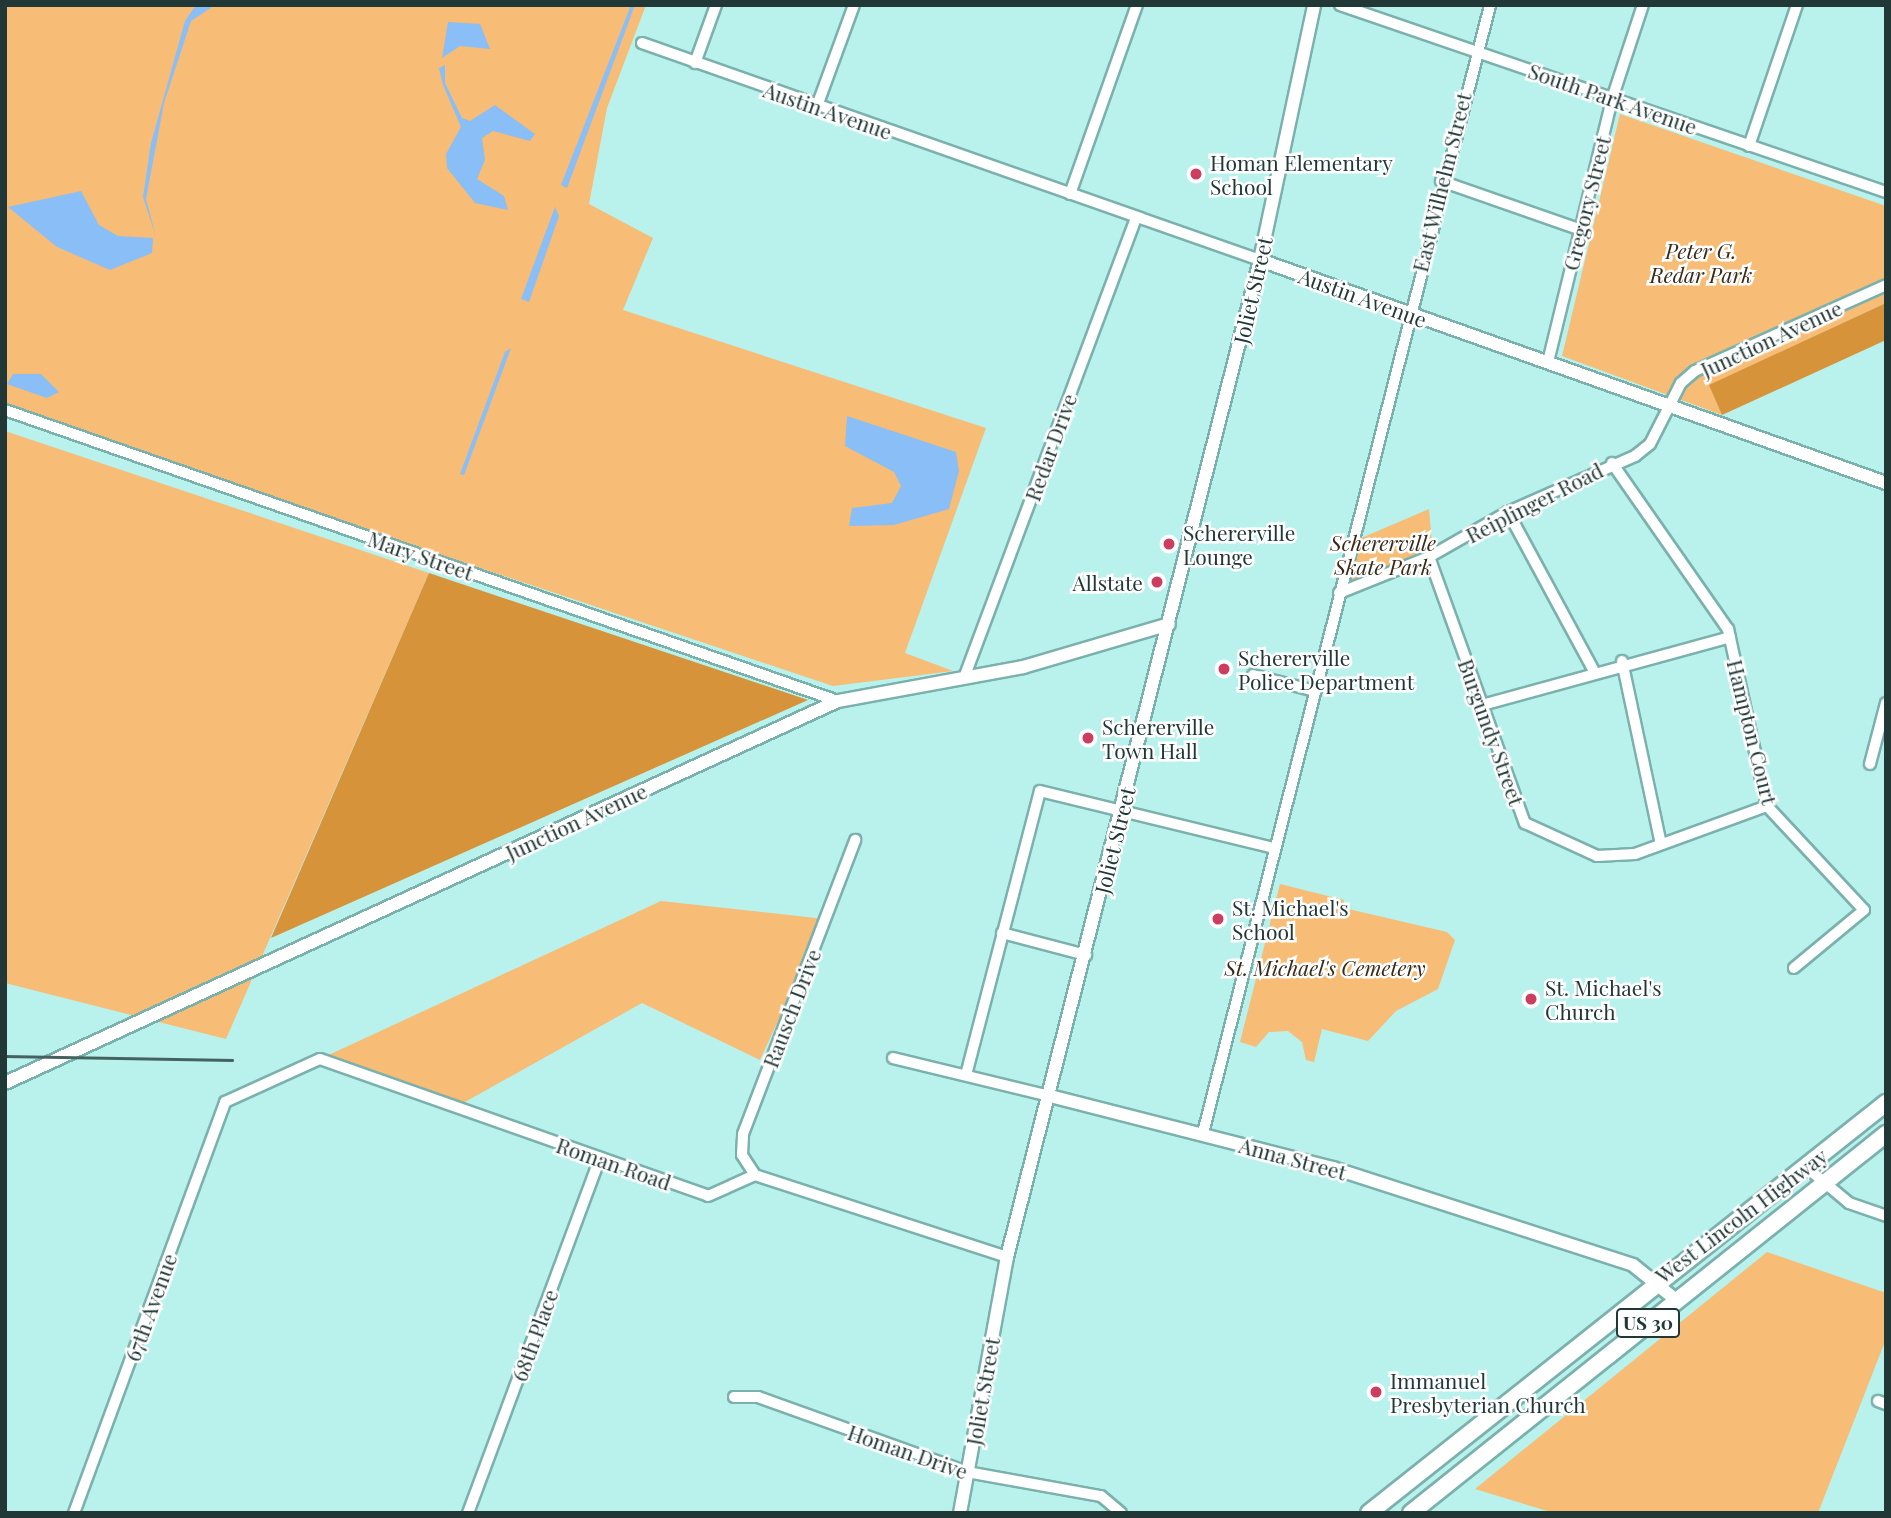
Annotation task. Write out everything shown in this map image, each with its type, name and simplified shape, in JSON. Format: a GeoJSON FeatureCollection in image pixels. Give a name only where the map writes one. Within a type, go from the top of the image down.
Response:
{"type":"FeatureCollection","features":[{"type":"Feature","properties":{"kind":"main road","name":"West Lincoln Highway"},"geometry":{"type":"LineString","coordinates":[[1368,1513],[1656,1280],[1886,1103]]}},
{"type":"Feature","properties":{"kind":"main road","name":"West Lincoln Highway"},"geometry":{"type":"LineString","coordinates":[[1411,1513],[1886,1134]]}},
{"type":"Feature","properties":{"kind":"street"},"geometry":{"type":"LineString","coordinates":[[695,63],[716,5]]}},
{"type":"Feature","properties":{"kind":"street"},"geometry":{"type":"LineString","coordinates":[[817,106],[854,5]]}},
{"type":"Feature","properties":{"kind":"street"},"geometry":{"type":"LineString","coordinates":[[1070,194],[1137,5]]}},
{"type":"Feature","properties":{"kind":"street","name":"Joliet Street"},"geometry":{"type":"LineString","coordinates":[[960,1513],[1007,1257],[1086,955],[1260,260],[1314,5]]}},
{"type":"Feature","properties":{"kind":"street","name":"South Park Avenue"},"geometry":{"type":"LineString","coordinates":[[1340,5],[1613,96],[1886,192]]}},
{"type":"Feature","properties":{"kind":"street","name":"East Wilhelm Street"},"geometry":{"type":"LineString","coordinates":[[1203,1133],[1441,181],[1475,50],[1490,5]]}},
{"type":"Feature","properties":{"kind":"street","name":"Gregory Street"},"geometry":{"type":"LineString","coordinates":[[1548,362],[1613,96],[1643,5]]}},
{"type":"Feature","properties":{"kind":"street"},"geometry":{"type":"LineString","coordinates":[[1749,146],[1797,5]]}},
{"type":"Feature","properties":{"kind":"street","name":"Austin Avenue"},"geometry":{"type":"LineString","coordinates":[[642,43],[1886,483]]}},
{"type":"Feature","properties":{"kind":"street"},"geometry":{"type":"LineString","coordinates":[[1441,181],[1580,229]]}},
{"type":"Feature","properties":{"kind":"street","name":"Redar Drive"},"geometry":{"type":"LineString","coordinates":[[964,678],[1136,217]]}},
{"type":"Feature","properties":{"kind":"street","name":"Junction Avenue"},"geometry":{"type":"LineString","coordinates":[[1670,406],[1695,372],[1886,285]]}},
{"type":"Feature","properties":{"kind":"street","name":"Reiplinger Road"},"geometry":{"type":"LineString","coordinates":[[1339,593],[1429,557],[1508,512],[1650,444],[1670,406]]}},
{"type":"Feature","properties":{"kind":"street","name":"Mary Street"},"geometry":{"type":"LineString","coordinates":[[5,410],[838,701]]}},
{"type":"Feature","properties":{"kind":"street","name":"Hampton Court"},"geometry":{"type":"LineString","coordinates":[[1612,463],[1730,637],[1766,806],[1864,910],[1794,968]]}},
{"type":"Feature","properties":{"kind":"street"},"geometry":{"type":"LineString","coordinates":[[1508,512],[1593,669]]}},
{"type":"Feature","properties":{"kind":"street","name":"Burgundy Street"},"geometry":{"type":"LineString","coordinates":[[1429,557],[1525,823],[1597,856],[1661,844],[1766,806]]}},
{"type":"Feature","properties":{"kind":"street","name":"Junction Avenue"},"geometry":{"type":"LineString","coordinates":[[5,1083],[838,701],[964,678],[1169,624]]}},
{"type":"Feature","properties":{"kind":"street"},"geometry":{"type":"LineString","coordinates":[[1482,705],[1622,661],[1730,637]]}},
{"type":"Feature","properties":{"kind":"street"},"geometry":{"type":"LineString","coordinates":[[1622,661],[1661,844]]}},
{"type":"Feature","properties":{"kind":"street"},"geometry":{"type":"LineString","coordinates":[[1253,675],[1315,691]]}},
{"type":"Feature","properties":{"kind":"street"},"geometry":{"type":"LineString","coordinates":[[1870,764],[1886,703]]}},
{"type":"Feature","properties":{"kind":"street"},"geometry":{"type":"LineString","coordinates":[[966,1074],[1040,791],[1274,848]]}},
{"type":"Feature","properties":{"kind":"street","name":"Rausch Drive"},"geometry":{"type":"LineString","coordinates":[[755,1175],[742,1155],[743,1134],[855,840]]}},
{"type":"Feature","properties":{"kind":"street"},"geometry":{"type":"LineString","coordinates":[[1002,933],[1086,955]]}},
{"type":"Feature","properties":{"kind":"street","name":"Anna Street"},"geometry":{"type":"LineString","coordinates":[[893,1058],[1203,1133],[1407,1191],[1633,1265],[1656,1280],[1676,1300]]}},
{"type":"Feature","properties":{"kind":"street","name":"Roman Road"},"geometry":{"type":"LineString","coordinates":[[225,1102],[320,1059],[708,1196],[755,1175]]}},
{"type":"Feature","properties":{"kind":"street","name":"67th Avenue"},"geometry":{"type":"LineString","coordinates":[[75,1513],[225,1102]]}},
{"type":"Feature","properties":{"kind":"street","name":"68th Place"},"geometry":{"type":"LineString","coordinates":[[468,1513],[600,1158]]}},
{"type":"Feature","properties":{"kind":"street"},"geometry":{"type":"LineString","coordinates":[[1806,1167],[1849,1203],[1886,1216]]}},
{"type":"Feature","properties":{"kind":"street"},"geometry":{"type":"LineString","coordinates":[[755,1175],[1007,1257]]}},
{"type":"Feature","properties":{"kind":"street","name":"Homan Drive"},"geometry":{"type":"LineString","coordinates":[[734,1397],[758,1397],[967,1472],[1101,1496],[1121,1513]]}},
{"type":"Feature","properties":{"kind":"green space"},"geometry":{"type":"Polygon","coordinates":[[[5,5],[646,5],[607,108],[589,204],[653,238],[623,310],[986,428],[905,653],[953,671],[833,686],[5,409],[5,5]]]}},
{"type":"Feature","properties":{"kind":"green space","name":"Peter G. Redar Park"},"geometry":{"type":"Polygon","coordinates":[[[1620,114],[1886,206],[1886,303],[1710,385],[1722,415],[1562,356],[1620,114]]]}},
{"type":"Feature","properties":{"kind":"green space"},"geometry":{"type":"Polygon","coordinates":[[[5,431],[429,573],[226,1039],[5,983],[5,431]]]}},
{"type":"Feature","properties":{"kind":"green space","name":"Schererville Skate Park"},"geometry":{"type":"Polygon","coordinates":[[[1429,509],[1433,555],[1339,593],[1352,542],[1429,509]]]}},
{"type":"Feature","properties":{"kind":"green space","name":"St. Michael's Cemetery"},"geometry":{"type":"Polygon","coordinates":[[[1280,884],[1344,900],[1344,908],[1447,932],[1455,940],[1438,989],[1396,1011],[1368,1041],[1322,1029],[1314,1062],[1306,1060],[1302,1042],[1288,1031],[1269,1032],[1256,1047],[1240,1042],[1280,884]]]}},
{"type":"Feature","properties":{"kind":"green space"},"geometry":{"type":"Polygon","coordinates":[[[661,901],[825,919],[760,1060],[642,1003],[456,1107],[320,1059],[661,901]]]}},
{"type":"Feature","properties":{"kind":"green space"},"geometry":{"type":"Polygon","coordinates":[[[1767,1252],[1886,1293],[1886,1339],[1818,1513],[1554,1513],[1475,1489],[1767,1252]]]}},
{"type":"Feature","properties":{"kind":"shaded area"},"geometry":{"type":"Polygon","coordinates":[[[1886,303],[1886,340],[1722,415],[1709,385],[1886,303]]]}},
{"type":"Feature","properties":{"kind":"shaded area"},"geometry":{"type":"Polygon","coordinates":[[[429,573],[808,700],[271,938],[429,573]]]}},
{"type":"Feature","properties":{"kind":"water"},"geometry":{"type":"Polygon","coordinates":[[[196,5],[215,5],[191,21],[164,103],[146,199],[156,237],[143,197],[151,143],[185,21],[196,5]]]}},
{"type":"Feature","properties":{"kind":"water"},"geometry":{"type":"Polygon","coordinates":[[[631,5],[635,5],[567,188],[561,185],[631,5]]]}},
{"type":"Feature","properties":{"kind":"water"},"geometry":{"type":"Polygon","coordinates":[[[448,22],[480,24],[490,49],[460,46],[442,58],[448,22]]]}},
{"type":"Feature","properties":{"kind":"water"},"geometry":{"type":"Polygon","coordinates":[[[445,65],[445,83],[462,118],[470,121],[495,105],[535,134],[530,141],[493,131],[482,138],[485,160],[477,179],[504,196],[508,210],[475,203],[447,168],[446,154],[461,127],[443,85],[439,68],[445,65]]]}},
{"type":"Feature","properties":{"kind":"water"},"geometry":{"type":"Polygon","coordinates":[[[81,191],[99,225],[118,236],[153,238],[152,253],[110,270],[57,247],[8,207],[81,191]]]}},
{"type":"Feature","properties":{"kind":"water"},"geometry":{"type":"Polygon","coordinates":[[[555,207],[559,216],[529,302],[521,299],[555,207]]]}},
{"type":"Feature","properties":{"kind":"water"},"geometry":{"type":"Polygon","coordinates":[[[511,348],[464,475],[460,474],[505,352],[511,348]]]}},
{"type":"Feature","properties":{"kind":"water"},"geometry":{"type":"Polygon","coordinates":[[[13,374],[41,374],[59,392],[47,398],[7,384],[13,374]]]}},
{"type":"Feature","properties":{"kind":"water"},"geometry":{"type":"Polygon","coordinates":[[[847,416],[956,452],[959,471],[949,509],[894,525],[849,526],[852,508],[892,503],[901,486],[894,472],[845,446],[847,416]]]}},
{"type":"Feature","properties":{"kind":"railway"},"geometry":{"type":"LineString","coordinates":[[5,1056],[232,1060]]}},
{"type":"Feature","properties":{"kind":"place","name":"Homan Elementary School"},"geometry":{"type":"Point","coordinates":[1196,174]}},
{"type":"Feature","properties":{"kind":"place","name":"Schererville Lounge"},"geometry":{"type":"Point","coordinates":[1169,544]}},
{"type":"Feature","properties":{"kind":"place","name":"Allstate"},"geometry":{"type":"Point","coordinates":[1157,582]}},
{"type":"Feature","properties":{"kind":"place","name":"Schererville Police Department"},"geometry":{"type":"Point","coordinates":[1224,669]}},
{"type":"Feature","properties":{"kind":"place","name":"Schererville Town Hall"},"geometry":{"type":"Point","coordinates":[1088,738]}},
{"type":"Feature","properties":{"kind":"place","name":"St. Michael's School"},"geometry":{"type":"Point","coordinates":[1218,919]}},
{"type":"Feature","properties":{"kind":"place","name":"St. Michael's Church"},"geometry":{"type":"Point","coordinates":[1531,999]}},
{"type":"Feature","properties":{"kind":"place","name":"Immanuel Presbyterian Church"},"geometry":{"type":"Point","coordinates":[1376,1392]}}]}
